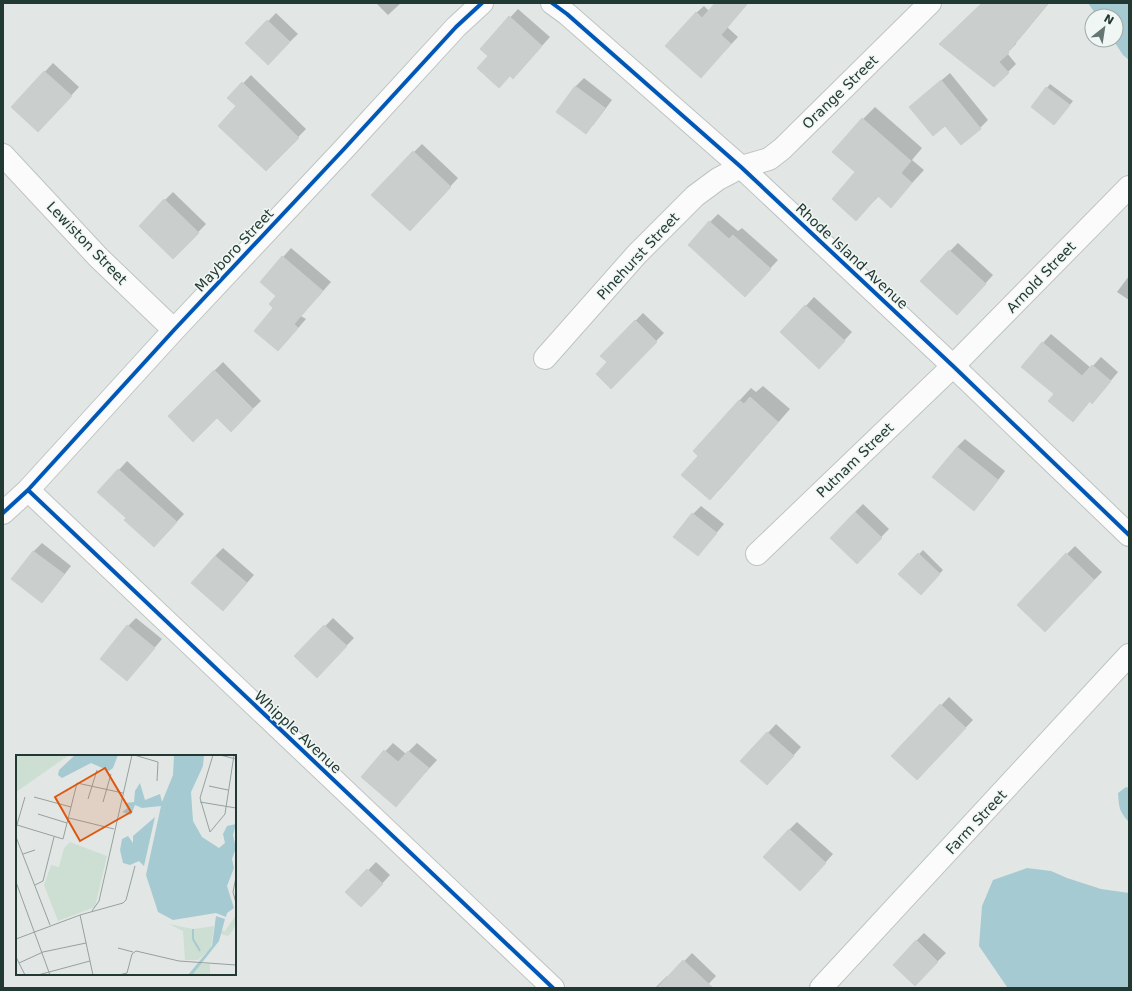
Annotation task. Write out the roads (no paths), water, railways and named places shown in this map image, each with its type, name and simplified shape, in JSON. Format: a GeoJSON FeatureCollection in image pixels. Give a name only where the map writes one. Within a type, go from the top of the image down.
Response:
{"type":"FeatureCollection","features":[{"type":"Feature","properties":{"kind":"street","name":"Mayboro Street"},"geometry":{"type":"LineString","coordinates":[[3,513],[28,490],[174,330],[456,27],[482,3]]}},
{"type":"Feature","properties":{"kind":"street","name":"Rhode Island Avenue"},"geometry":{"type":"LineString","coordinates":[[552,3],[567,14],[741,167],[953,366],[1129,535]]}},
{"type":"Feature","properties":{"kind":"street","name":"Orange Street"},"geometry":{"type":"LineString","coordinates":[[741,167],[769,159],[782,149],[930,3]]}},
{"type":"Feature","properties":{"kind":"street","name":"Lewiston Street"},"geometry":{"type":"LineString","coordinates":[[3,155],[98,257],[174,330]]}},
{"type":"Feature","properties":{"kind":"street","name":"Pinehurst Street"},"geometry":{"type":"LineString","coordinates":[[545,358],[637,254],[695,196],[718,179],[741,167]]}},
{"type":"Feature","properties":{"kind":"street","name":"Arnold Street"},"geometry":{"type":"LineString","coordinates":[[953,366],[1129,187]]}},
{"type":"Feature","properties":{"kind":"street","name":"Putnam Street"},"geometry":{"type":"LineString","coordinates":[[756,554],[953,366]]}},
{"type":"Feature","properties":{"kind":"street","name":"Whipple Avenue"},"geometry":{"type":"LineString","coordinates":[[28,490],[553,988]]}},
{"type":"Feature","properties":{"kind":"street","name":"Farm Street"},"geometry":{"type":"LineString","coordinates":[[821,988],[1129,655]]}},
{"type":"Feature","properties":{"kind":"water"},"geometry":{"type":"Polygon","coordinates":[[[1088,3],[1129,3],[1129,60],[1118,48],[1124,48],[1124,8],[1091,8],[1088,3]]]}},
{"type":"Feature","properties":{"kind":"water"},"geometry":{"type":"Polygon","coordinates":[[[1126,787],[1129,788],[1129,822],[1121,812],[1118,798],[1118,793],[1126,787]]]}},
{"type":"Feature","properties":{"kind":"water"},"geometry":{"type":"Polygon","coordinates":[[[1027,868],[1051,871],[1101,889],[1129,893],[1129,988],[1007,987],[979,946],[982,906],[993,880],[1027,868]]]}}]}
